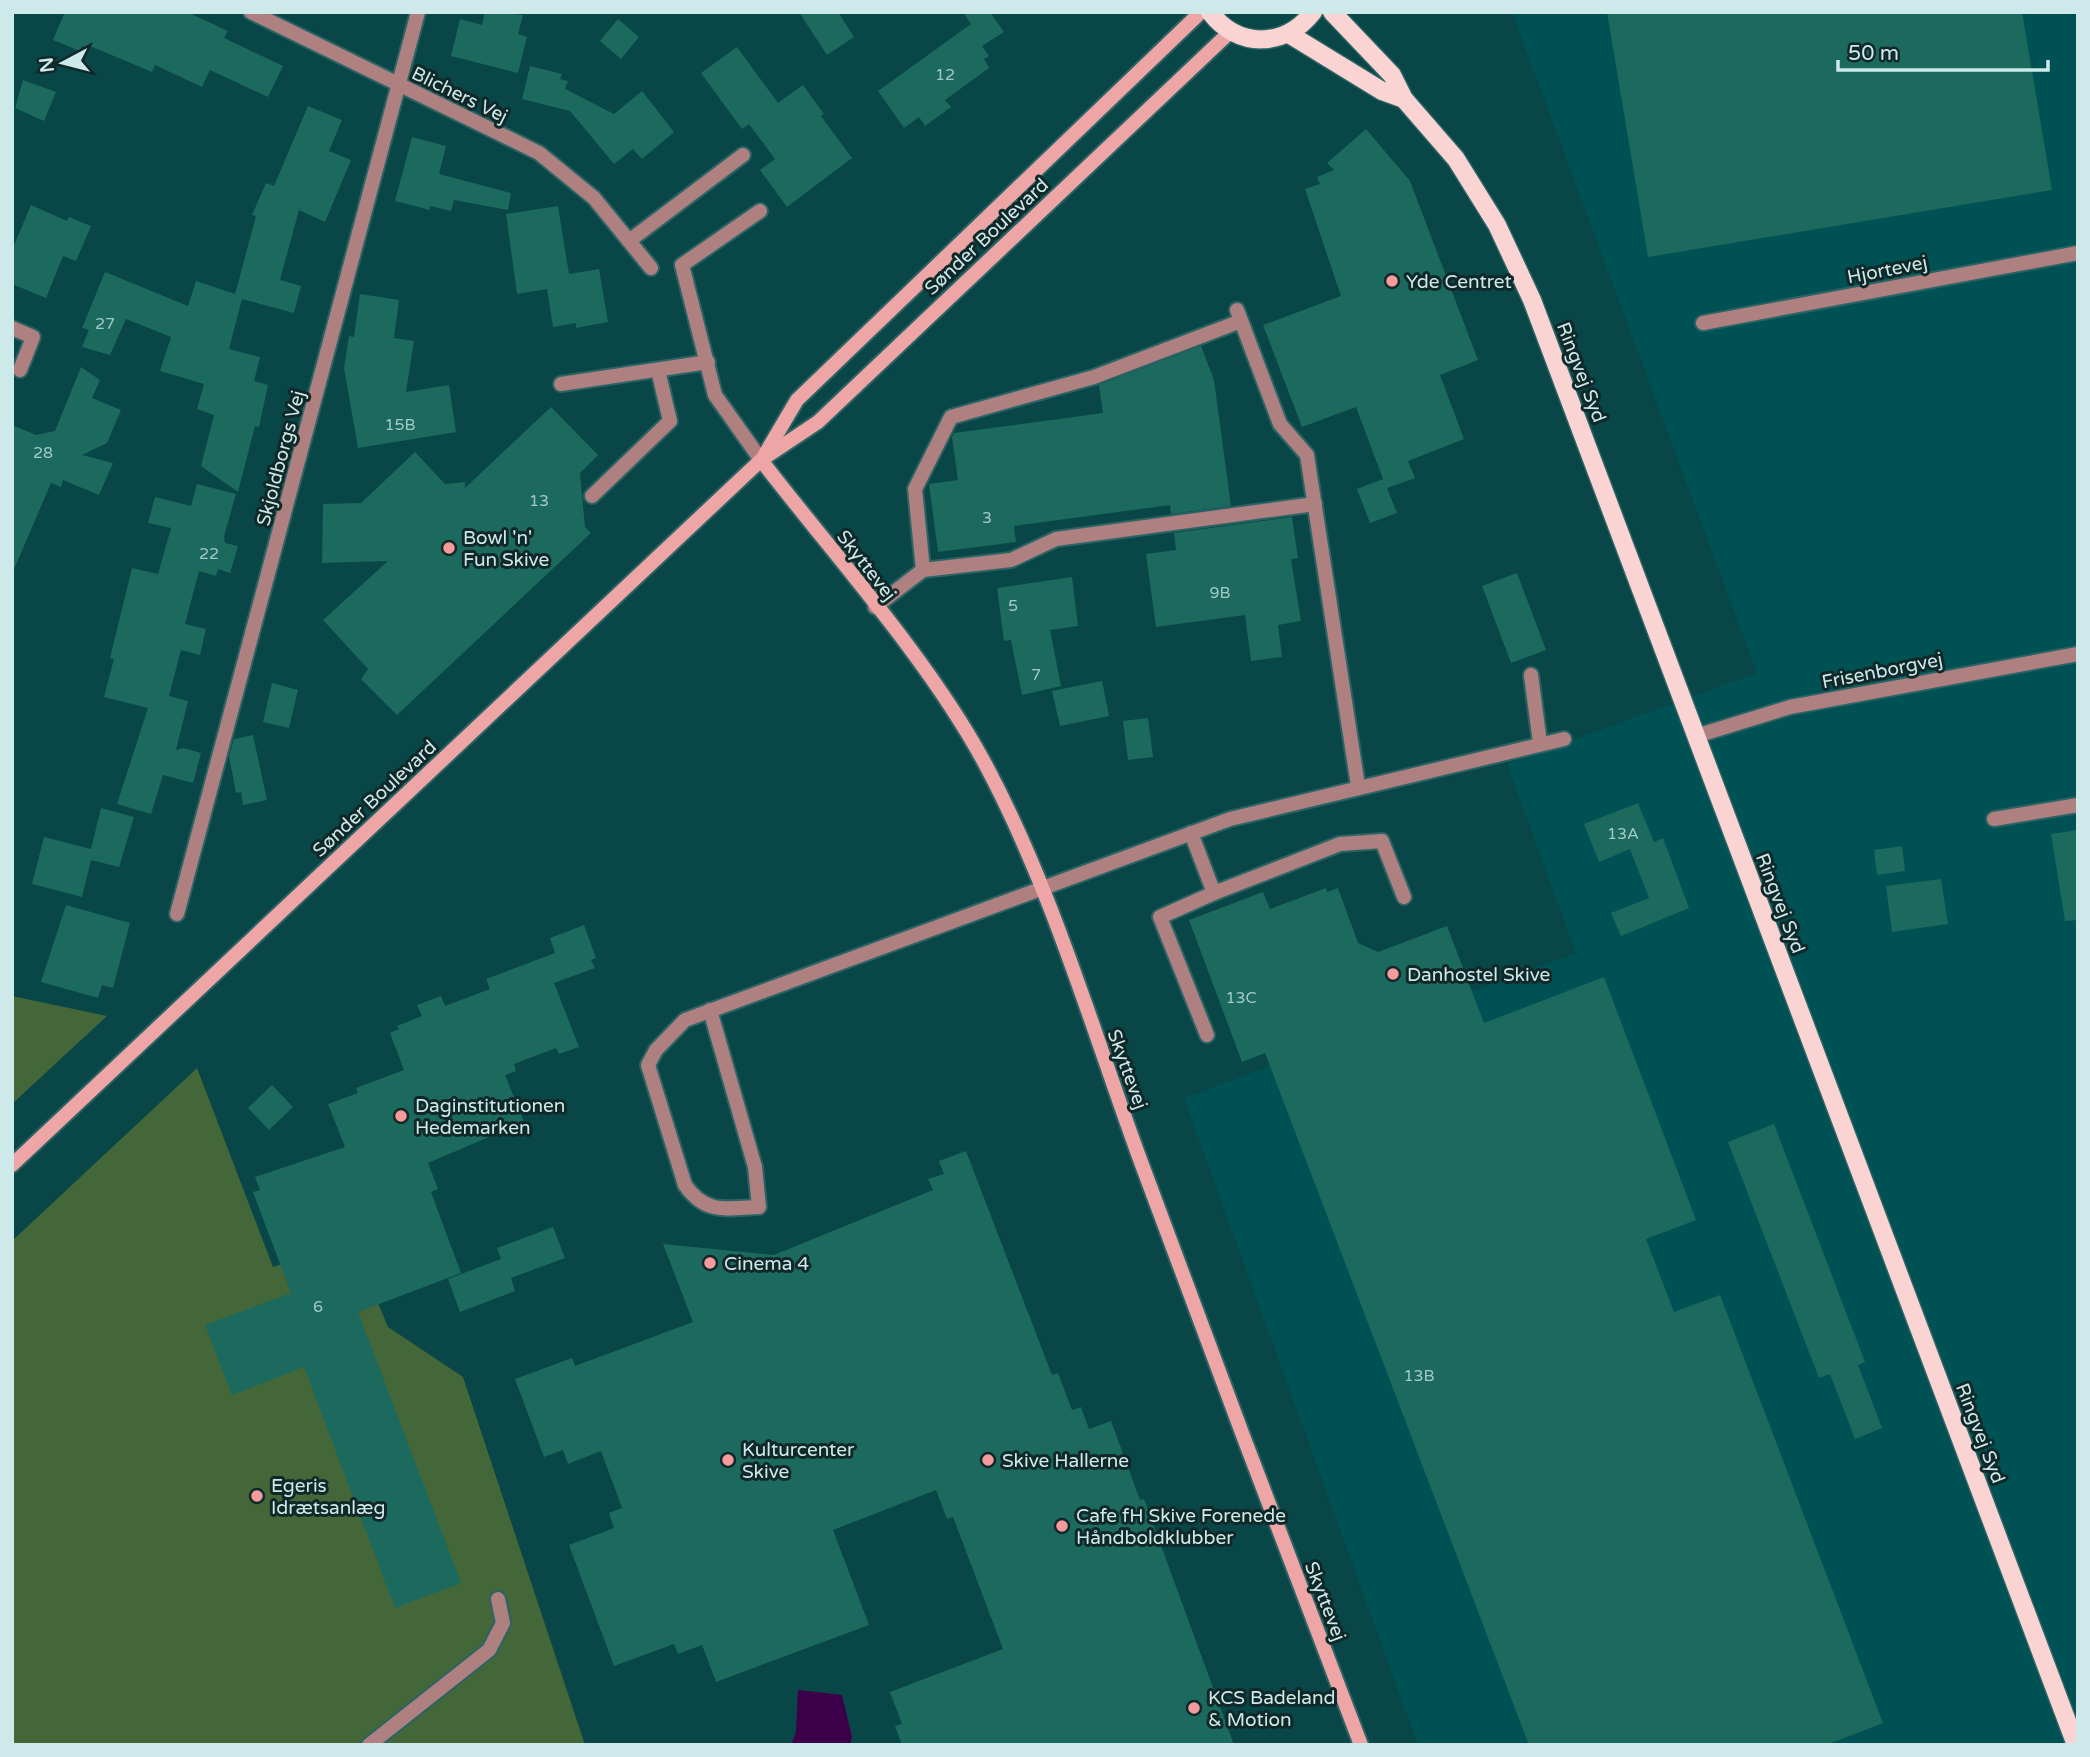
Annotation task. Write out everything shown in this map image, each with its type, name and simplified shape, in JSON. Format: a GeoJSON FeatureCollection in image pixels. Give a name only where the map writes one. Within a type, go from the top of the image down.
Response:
{"type":"FeatureCollection","features":[{"type":"Feature","properties":{"kind":"main road"},"geometry":{"type":"LineString","coordinates":[[1210,12],[1230,32],[1259,40],[1289,34],[1313,12]]}},
{"type":"Feature","properties":{"kind":"main road","name":"Ringvej Syd"},"geometry":{"type":"LineString","coordinates":[[1332,12],[1392,75],[1404,99],[1456,159],[1497,225],[1532,300],[2076,1745]]}},
{"type":"Feature","properties":{"kind":"main road","name":"Ringvej Syd"},"geometry":{"type":"LineString","coordinates":[[1289,34],[1382,91],[1404,99]]}},
{"type":"Feature","properties":{"kind":"street","name":"Blichers Vej"},"geometry":{"type":"LineString","coordinates":[[251,12],[539,153],[594,198],[651,268]]}},
{"type":"Feature","properties":{"kind":"street","name":"Skjoldborgs Vej"},"geometry":{"type":"LineString","coordinates":[[177,914],[418,12]]}},
{"type":"Feature","properties":{"kind":"street","name":"Sønder Boulevard"},"geometry":{"type":"LineString","coordinates":[[761,460],[797,400],[1202,12]]}},
{"type":"Feature","properties":{"kind":"street","name":"Sønder Boulevard"},"geometry":{"type":"LineString","coordinates":[[12,1165],[761,460],[818,422],[1230,32]]}},
{"type":"Feature","properties":{"kind":"street"},"geometry":{"type":"LineString","coordinates":[[629,241],[743,155]]}},
{"type":"Feature","properties":{"kind":"street"},"geometry":{"type":"LineString","coordinates":[[760,211],[682,265],[715,395],[761,460]]}},
{"type":"Feature","properties":{"kind":"street","name":"Hjortevej"},"geometry":{"type":"LineString","coordinates":[[1703,323],[2078,253]]}},
{"type":"Feature","properties":{"kind":"street"},"geometry":{"type":"LineString","coordinates":[[923,570],[915,489],[951,417],[1094,377],[1239,316],[1280,424],[1307,455],[1358,786]]}},
{"type":"Feature","properties":{"kind":"street"},"geometry":{"type":"LineString","coordinates":[[12,328],[33,337],[20,370]]}},
{"type":"Feature","properties":{"kind":"street"},"geometry":{"type":"LineString","coordinates":[[561,384],[708,362]]}},
{"type":"Feature","properties":{"kind":"street"},"geometry":{"type":"LineString","coordinates":[[592,496],[670,421],[658,370]]}},
{"type":"Feature","properties":{"kind":"street","name":"Skyttevej"},"geometry":{"type":"LineString","coordinates":[[761,460],[961,721],[985,764],[1041,887],[1239,1430],[1361,1745]]}},
{"type":"Feature","properties":{"kind":"street"},"geometry":{"type":"LineString","coordinates":[[876,607],[923,570],[1011,560],[1056,538],[1315,504]]}},
{"type":"Feature","properties":{"kind":"street","name":"Frisenborgvej"},"geometry":{"type":"LineString","coordinates":[[1696,736],[1790,707],[2078,654]]}},
{"type":"Feature","properties":{"kind":"street"},"geometry":{"type":"LineString","coordinates":[[1531,675],[1540,743]]}},
{"type":"Feature","properties":{"kind":"street"},"geometry":{"type":"LineString","coordinates":[[710,1010],[755,1167],[759,1207],[713,1208],[696,1201],[685,1185],[648,1065],[656,1050],[685,1020],[710,1010],[1041,887],[1230,819],[1358,786],[1564,739]]}},
{"type":"Feature","properties":{"kind":"street"},"geometry":{"type":"LineString","coordinates":[[1994,819],[2078,805]]}},
{"type":"Feature","properties":{"kind":"street"},"geometry":{"type":"LineString","coordinates":[[1191,833],[1214,893]]}},
{"type":"Feature","properties":{"kind":"street"},"geometry":{"type":"LineString","coordinates":[[1207,1035],[1160,917],[1340,844],[1382,841],[1404,897]]}},
{"type":"Feature","properties":{"kind":"street"},"geometry":{"type":"LineString","coordinates":[[369,1745],[489,1650],[503,1623],[498,1599]]}},
{"type":"Feature","properties":{"kind":"shaded area"},"geometry":{"type":"Polygon","coordinates":[[[1512,12],[2078,12],[2078,1745],[1418,1745],[1184,1098],[1576,953],[1507,764],[1757,673],[1512,12]]]}},
{"type":"Feature","properties":{"kind":"shaded area"},"geometry":{"type":"Polygon","coordinates":[[[798,1690],[842,1695],[852,1737],[850,1745],[791,1745],[796,1732],[798,1690]]]}},
{"type":"Feature","properties":{"kind":"green space"},"geometry":{"type":"Polygon","coordinates":[[[12,996],[107,1016],[12,1104],[12,996]]]}},
{"type":"Feature","properties":{"kind":"green space","name":"Egeris Idrætsanlæg"},"geometry":{"type":"Polygon","coordinates":[[[197,1068],[273,1267],[315,1253],[363,1267],[388,1327],[463,1377],[585,1745],[12,1745],[12,1241],[197,1068]]]}},
{"type":"Feature","properties":{"kind":"building"},"geometry":{"type":"Polygon","coordinates":[[[65,12],[187,12],[228,31],[224,38],[283,66],[268,97],[210,70],[202,87],[155,65],[152,72],[90,46],[82,46],[80,51],[53,40],[65,12]]]}},
{"type":"Feature","properties":{"kind":"building"},"geometry":{"type":"Polygon","coordinates":[[[485,12],[523,15],[518,34],[527,37],[518,73],[451,56],[460,19],[482,25],[485,12]]]}},
{"type":"Feature","properties":{"kind":"building"},"geometry":{"type":"Polygon","coordinates":[[[799,12],[838,12],[854,37],[827,55],[799,12]]]}},
{"type":"Feature","properties":{"kind":"building"},"geometry":{"type":"Polygon","coordinates":[[[963,12],[990,12],[1004,32],[982,46],[989,56],[984,59],[989,68],[945,100],[951,107],[925,126],[919,117],[904,128],[878,91],[971,24],[963,12]]]}},
{"type":"Feature","properties":{"kind":"building"},"geometry":{"type":"Polygon","coordinates":[[[1607,12],[2022,12],[2052,190],[1648,257],[1607,12]]]}},
{"type":"Feature","properties":{"kind":"building"},"geometry":{"type":"Polygon","coordinates":[[[618,19],[639,37],[621,59],[600,41],[618,19]]]}},
{"type":"Feature","properties":{"kind":"building"},"geometry":{"type":"Polygon","coordinates":[[[737,47],[778,103],[803,85],[824,114],[821,116],[852,158],[787,207],[760,170],[775,159],[749,124],[742,129],[701,73],[737,47]]]}},
{"type":"Feature","properties":{"kind":"building"},"geometry":{"type":"Polygon","coordinates":[[[530,66],[562,74],[560,79],[568,81],[565,89],[614,114],[642,91],[674,132],[642,159],[633,149],[614,164],[570,111],[522,99],[530,66]]]}},
{"type":"Feature","properties":{"kind":"building"},"geometry":{"type":"Polygon","coordinates":[[[23,80],[56,92],[44,121],[15,108],[23,80]]]}},
{"type":"Feature","properties":{"kind":"building"},"geometry":{"type":"Polygon","coordinates":[[[308,106],[342,120],[329,151],[351,160],[325,222],[299,210],[280,280],[301,286],[294,313],[242,299],[229,349],[260,357],[254,381],[268,385],[259,427],[255,426],[238,492],[201,466],[214,415],[197,409],[204,384],[160,371],[171,337],[126,319],[110,355],[82,347],[89,330],[82,328],[105,272],[188,306],[196,281],[235,294],[256,216],[252,215],[266,183],[274,186],[308,106]]]}},
{"type":"Feature","properties":{"kind":"building","name":"Yde Centret"},"geometry":{"type":"Polygon","coordinates":[[[1366,129],[1410,181],[1478,360],[1440,375],[1464,439],[1408,461],[1415,478],[1387,488],[1397,513],[1370,523],[1357,489],[1383,479],[1356,407],[1302,427],[1263,325],[1341,296],[1305,189],[1320,184],[1317,177],[1334,170],[1327,163],[1366,129]]]}},
{"type":"Feature","properties":{"kind":"building"},"geometry":{"type":"Polygon","coordinates":[[[412,137],[446,146],[439,174],[511,193],[508,210],[454,200],[451,211],[430,206],[430,210],[395,201],[412,137]]]}},
{"type":"Feature","properties":{"kind":"building"},"geometry":{"type":"Polygon","coordinates":[[[31,205],[67,221],[69,217],[91,226],[76,261],[63,256],[46,298],[12,284],[12,250],[31,205]]]}},
{"type":"Feature","properties":{"kind":"building"},"geometry":{"type":"Polygon","coordinates":[[[558,206],[569,274],[599,269],[608,322],[576,328],[576,323],[553,327],[547,289],[517,294],[506,214],[558,206]]]}},
{"type":"Feature","properties":{"kind":"building"},"geometry":{"type":"Polygon","coordinates":[[[360,294],[399,300],[394,338],[414,341],[406,392],[449,385],[456,432],[358,448],[344,368],[349,336],[354,337],[360,294]]]}},
{"type":"Feature","properties":{"kind":"building"},"geometry":{"type":"Polygon","coordinates":[[[1201,346],[1214,380],[1231,506],[1171,514],[1170,505],[1014,526],[1016,542],[938,552],[929,484],[958,480],[952,437],[954,433],[1103,413],[1099,385],[1201,346]]]}},
{"type":"Feature","properties":{"kind":"building"},"geometry":{"type":"Polygon","coordinates":[[[81,367],[100,380],[92,398],[121,410],[107,443],[82,455],[113,463],[99,495],[63,480],[61,487],[51,483],[12,574],[12,425],[36,435],[55,431],[81,367]]]}},
{"type":"Feature","properties":{"kind":"building","name":"Bowl 'n' Fun Skive"},"geometry":{"type":"Polygon","coordinates":[[[551,407],[598,455],[580,473],[585,527],[591,533],[397,715],[361,679],[368,669],[323,620],[388,561],[322,563],[323,504],[361,503],[415,452],[445,484],[465,482],[465,488],[551,407]]]}},
{"type":"Feature","properties":{"kind":"building"},"geometry":{"type":"Polygon","coordinates":[[[197,484],[236,494],[224,536],[225,543],[238,546],[230,573],[218,569],[216,576],[199,571],[185,624],[206,629],[200,655],[181,650],[169,696],[188,701],[176,750],[183,748],[201,753],[193,783],[163,775],[151,814],[117,804],[148,708],[104,697],[114,659],[110,658],[132,568],[158,574],[171,528],[148,523],[155,497],[191,506],[197,484]]]}},
{"type":"Feature","properties":{"kind":"building"},"geometry":{"type":"Polygon","coordinates":[[[1292,517],[1298,558],[1291,559],[1301,621],[1278,625],[1282,657],[1251,661],[1245,615],[1156,627],[1146,554],[1176,550],[1174,533],[1292,517]]]}},
{"type":"Feature","properties":{"kind":"building"},"geometry":{"type":"Polygon","coordinates":[[[1517,573],[1546,650],[1511,663],[1482,586],[1517,573]]]}},
{"type":"Feature","properties":{"kind":"building"},"geometry":{"type":"Polygon","coordinates":[[[1072,577],[1078,626],[1050,630],[1061,686],[1022,695],[1011,640],[1004,641],[997,588],[1072,577]]]}},
{"type":"Feature","properties":{"kind":"building"},"geometry":{"type":"Polygon","coordinates":[[[1102,681],[1109,716],[1060,726],[1052,691],[1102,681]]]}},
{"type":"Feature","properties":{"kind":"building"},"geometry":{"type":"Polygon","coordinates":[[[272,683],[298,690],[289,728],[263,722],[272,683]]]}},
{"type":"Feature","properties":{"kind":"building"},"geometry":{"type":"Polygon","coordinates":[[[1148,718],[1153,757],[1128,760],[1123,721],[1148,718]]]}},
{"type":"Feature","properties":{"kind":"building"},"geometry":{"type":"Polygon","coordinates":[[[253,735],[267,800],[243,805],[241,792],[236,793],[229,756],[234,739],[253,735]]]}},
{"type":"Feature","properties":{"kind":"building"},"geometry":{"type":"Polygon","coordinates":[[[1638,803],[1654,842],[1663,838],[1689,908],[1621,936],[1611,913],[1649,898],[1630,849],[1599,862],[1584,824],[1638,803]]]}},
{"type":"Feature","properties":{"kind":"building"},"geometry":{"type":"Polygon","coordinates":[[[101,808],[134,817],[119,867],[91,860],[82,897],[32,884],[44,837],[91,849],[101,808]]]}},
{"type":"Feature","properties":{"kind":"building"},"geometry":{"type":"Polygon","coordinates":[[[2078,830],[2078,920],[2065,921],[2051,834],[2078,830]]]}},
{"type":"Feature","properties":{"kind":"building"},"geometry":{"type":"Polygon","coordinates":[[[1902,846],[1905,871],[1877,875],[1874,850],[1902,846]]]}},
{"type":"Feature","properties":{"kind":"building"},"geometry":{"type":"Polygon","coordinates":[[[1941,879],[1948,924],[1892,932],[1886,886],[1941,879]]]}},
{"type":"Feature","properties":{"kind":"building"},"geometry":{"type":"Polygon","coordinates":[[[1326,888],[1327,892],[1338,888],[1358,943],[1378,952],[1447,926],[1484,1023],[1604,977],[1696,1220],[1646,1239],[1674,1312],[1720,1295],[1883,1723],[1826,1745],[1529,1745],[1265,1053],[1242,1062],[1189,920],[1263,892],[1270,909],[1326,888]]]}},
{"type":"Feature","properties":{"kind":"building"},"geometry":{"type":"Polygon","coordinates":[[[66,905],[130,923],[113,988],[102,985],[98,998],[41,982],[66,905]]]}},
{"type":"Feature","properties":{"kind":"building"},"geometry":{"type":"Polygon","coordinates":[[[584,925],[596,958],[591,960],[595,968],[554,983],[579,1047],[559,1054],[556,1048],[514,1064],[516,1071],[505,1075],[524,1122],[428,1163],[438,1189],[431,1192],[461,1273],[358,1312],[461,1583],[395,1608],[304,1367],[232,1395],[205,1325],[291,1293],[253,1192],[260,1190],[255,1177],[345,1147],[328,1104],[358,1093],[356,1088],[404,1070],[390,1033],[399,1029],[397,1026],[422,1016],[417,1005],[441,996],[445,1006],[490,989],[486,979],[555,953],[550,938],[584,925]]]}},
{"type":"Feature","properties":{"kind":"building"},"geometry":{"type":"Polygon","coordinates":[[[272,1085],[293,1107],[269,1130],[248,1108],[272,1085]]]}},
{"type":"Feature","properties":{"kind":"building"},"geometry":{"type":"Polygon","coordinates":[[[1774,1124],[1865,1362],[1858,1365],[1882,1428],[1855,1439],[1830,1374],[1819,1378],[1728,1142],[1774,1124]]]}},
{"type":"Feature","properties":{"kind":"building"},"geometry":{"type":"Polygon","coordinates":[[[966,1151],[1052,1375],[1058,1373],[1072,1410],[1081,1407],[1089,1429],[1111,1421],[1140,1500],[1144,1499],[1234,1745],[902,1745],[895,1726],[902,1724],[890,1692],[1003,1649],[953,1517],[947,1519],[936,1490],[833,1530],[869,1625],[716,1682],[702,1645],[678,1654],[674,1644],[614,1666],[569,1545],[614,1528],[609,1513],[622,1508],[601,1451],[568,1464],[563,1450],[544,1457],[515,1379],[572,1358],[575,1366],[693,1322],[663,1244],[774,1255],[933,1190],[928,1179],[944,1174],[939,1161],[966,1151]]]}},
{"type":"Feature","properties":{"kind":"building"},"geometry":{"type":"Polygon","coordinates":[[[553,1227],[565,1258],[511,1278],[515,1291],[460,1312],[448,1279],[501,1259],[497,1248],[553,1227]]]}},
{"type":"Feature","properties":{"kind":"place","name":"Yde Centret"},"geometry":{"type":"Point","coordinates":[1392,281]}},
{"type":"Feature","properties":{"kind":"place","name":"Bowl 'n' Fun Skive"},"geometry":{"type":"Point","coordinates":[449,548]}},
{"type":"Feature","properties":{"kind":"place","name":"Danhostel Skive"},"geometry":{"type":"Point","coordinates":[1393,974]}},
{"type":"Feature","properties":{"kind":"place","name":"Daginstitutionen Hedemarken"},"geometry":{"type":"Point","coordinates":[401,1116]}},
{"type":"Feature","properties":{"kind":"place","name":"Cinema 4"},"geometry":{"type":"Point","coordinates":[710,1263]}},
{"type":"Feature","properties":{"kind":"place","name":"Kulturcenter Skive"},"geometry":{"type":"Point","coordinates":[728,1460]}},
{"type":"Feature","properties":{"kind":"place","name":"Skive Hallerne"},"geometry":{"type":"Point","coordinates":[988,1460]}},
{"type":"Feature","properties":{"kind":"place","name":"Egeris Idrætsanlæg"},"geometry":{"type":"Point","coordinates":[257,1496]}},
{"type":"Feature","properties":{"kind":"place","name":"Cafe fH Skive Forenede Håndboldklubber"},"geometry":{"type":"Point","coordinates":[1062,1526]}},
{"type":"Feature","properties":{"kind":"place","name":"KCS Badeland & Motion"},"geometry":{"type":"Point","coordinates":[1194,1708]}}]}
